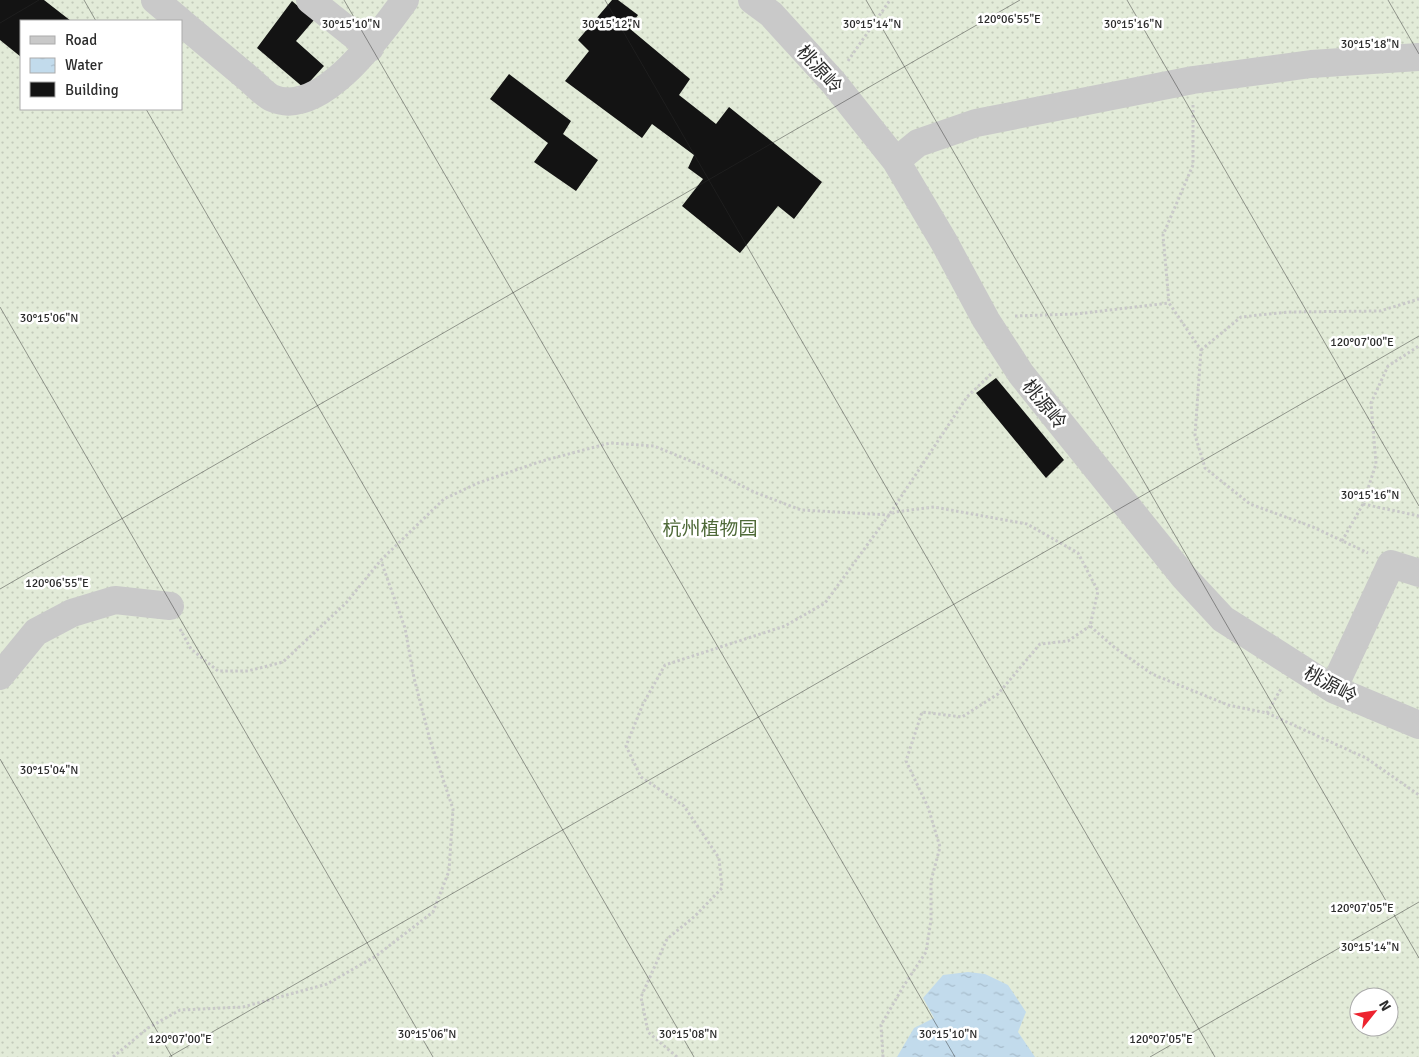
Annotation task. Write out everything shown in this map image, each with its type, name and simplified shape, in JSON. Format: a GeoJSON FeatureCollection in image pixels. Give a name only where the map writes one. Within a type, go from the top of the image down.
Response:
{"type":"FeatureCollection","features":[{"type":"Feature","properties":{"kind":"street"},"geometry":{"type":"LineString","coordinates":[[155,0],[179,20]]}},
{"type":"Feature","properties":{"kind":"street"},"geometry":{"type":"LineString","coordinates":[[310,0],[370,48]]}},
{"type":"Feature","properties":{"kind":"street"},"geometry":{"type":"LineString","coordinates":[[182,23],[272,98],[293,102],[321,92],[345,73],[370,48],[405,0]]}},
{"type":"Feature","properties":{"kind":"street","name":"桃源岭"},"geometry":{"type":"LineString","coordinates":[[752,0],[771,14],[833,82],[896,161],[944,242],[986,320],[1021,374],[1184,577],[1223,619],[1295,666],[1333,689],[1419,725]]}},
{"type":"Feature","properties":{"kind":"street"},"geometry":{"type":"LineString","coordinates":[[896,161],[918,143],[976,123],[1194,80],[1311,64],[1419,57]]}},
{"type":"Feature","properties":{"kind":"street"},"geometry":{"type":"LineString","coordinates":[[1333,689],[1391,564],[1419,573]]}},
{"type":"Feature","properties":{"kind":"street"},"geometry":{"type":"LineString","coordinates":[[0,676],[36,632],[72,613],[115,600],[170,606]]}},
{"type":"Feature","properties":{"kind":"path"},"geometry":{"type":"LineString","coordinates":[[833,82],[890,0]]}},
{"type":"Feature","properties":{"kind":"path"},"geometry":{"type":"LineString","coordinates":[[1194,80],[1193,165],[1163,235],[1168,303],[1201,350],[1195,435],[1205,468],[1250,504],[1313,526],[1391,564]]}},
{"type":"Feature","properties":{"kind":"path"},"geometry":{"type":"LineString","coordinates":[[1201,350],[1241,317],[1288,312],[1380,311],[1419,299]]}},
{"type":"Feature","properties":{"kind":"path"},"geometry":{"type":"LineString","coordinates":[[986,320],[1025,315],[1076,314],[1168,303]]}},
{"type":"Feature","properties":{"kind":"path"},"geometry":{"type":"LineString","coordinates":[[1342,541],[1363,504],[1376,464],[1371,403],[1388,366],[1419,346]]}},
{"type":"Feature","properties":{"kind":"path"},"geometry":{"type":"LineString","coordinates":[[677,1057],[648,1032],[641,997],[666,939],[695,916],[722,888],[719,858],[684,806],[641,777],[626,746],[643,704],[665,665],[786,626],[825,603],[889,515],[967,398],[1010,356]]}},
{"type":"Feature","properties":{"kind":"path"},"geometry":{"type":"LineString","coordinates":[[170,606],[175,620],[191,649],[218,671],[248,671],[282,662],[346,603],[381,560],[444,499],[478,483],[542,460],[610,443],[654,446],[703,466],[754,492],[801,510],[889,515],[895,512],[934,507],[1027,524],[1078,553],[1098,591],[1090,626],[1068,641],[1040,644],[998,694],[962,717],[922,712],[906,760],[928,807],[940,847],[931,881],[931,920],[926,952],[881,1025],[884,1057]]}},
{"type":"Feature","properties":{"kind":"path"},"geometry":{"type":"LineString","coordinates":[[1363,504],[1419,516]]}},
{"type":"Feature","properties":{"kind":"path"},"geometry":{"type":"LineString","coordinates":[[113,1057],[148,1028],[180,1010],[243,1007],[327,984],[376,956],[433,912],[449,871],[453,809],[430,740],[414,678],[405,628],[381,560]]}},
{"type":"Feature","properties":{"kind":"path"},"geometry":{"type":"LineString","coordinates":[[1090,626],[1114,647],[1152,674],[1228,705],[1266,713],[1366,758],[1419,795]]}},
{"type":"Feature","properties":{"kind":"path"},"geometry":{"type":"LineString","coordinates":[[1266,713],[1295,666]]}},
{"type":"Feature","properties":{"kind":"green space","name":"杭州植物园"},"geometry":{"type":"Polygon","coordinates":[[[0,0],[1419,0],[1419,1057],[0,1057],[0,0]]]}},
{"type":"Feature","properties":{"kind":"water"},"geometry":{"type":"Polygon","coordinates":[[[968,972],[985,974],[1008,985],[1026,1012],[1018,1032],[1035,1057],[897,1057],[914,1028],[934,1018],[923,998],[943,975],[968,972]]]}},
{"type":"Feature","properties":{"kind":"building"},"geometry":{"type":"Polygon","coordinates":[[[0,0],[44,0],[70,20],[20,20],[20,56],[0,40],[0,0]]]}},
{"type":"Feature","properties":{"kind":"building"},"geometry":{"type":"Polygon","coordinates":[[[612,0],[618,0],[638,15],[629,28],[690,79],[679,95],[716,124],[729,107],[822,182],[794,219],[778,206],[740,253],[682,206],[703,179],[688,168],[694,155],[652,124],[642,138],[565,81],[589,51],[578,40],[612,0]]]}},
{"type":"Feature","properties":{"kind":"building"},"geometry":{"type":"Polygon","coordinates":[[[292,1],[314,20],[296,41],[324,66],[304,88],[257,48],[292,1]]]}},
{"type":"Feature","properties":{"kind":"building"},"geometry":{"type":"Polygon","coordinates":[[[509,74],[571,121],[563,134],[598,160],[576,191],[534,162],[548,143],[490,99],[509,74]]]}},
{"type":"Feature","properties":{"kind":"building"},"geometry":{"type":"Polygon","coordinates":[[[996,378],[1064,460],[1046,478],[976,393],[996,378]]]}}]}
